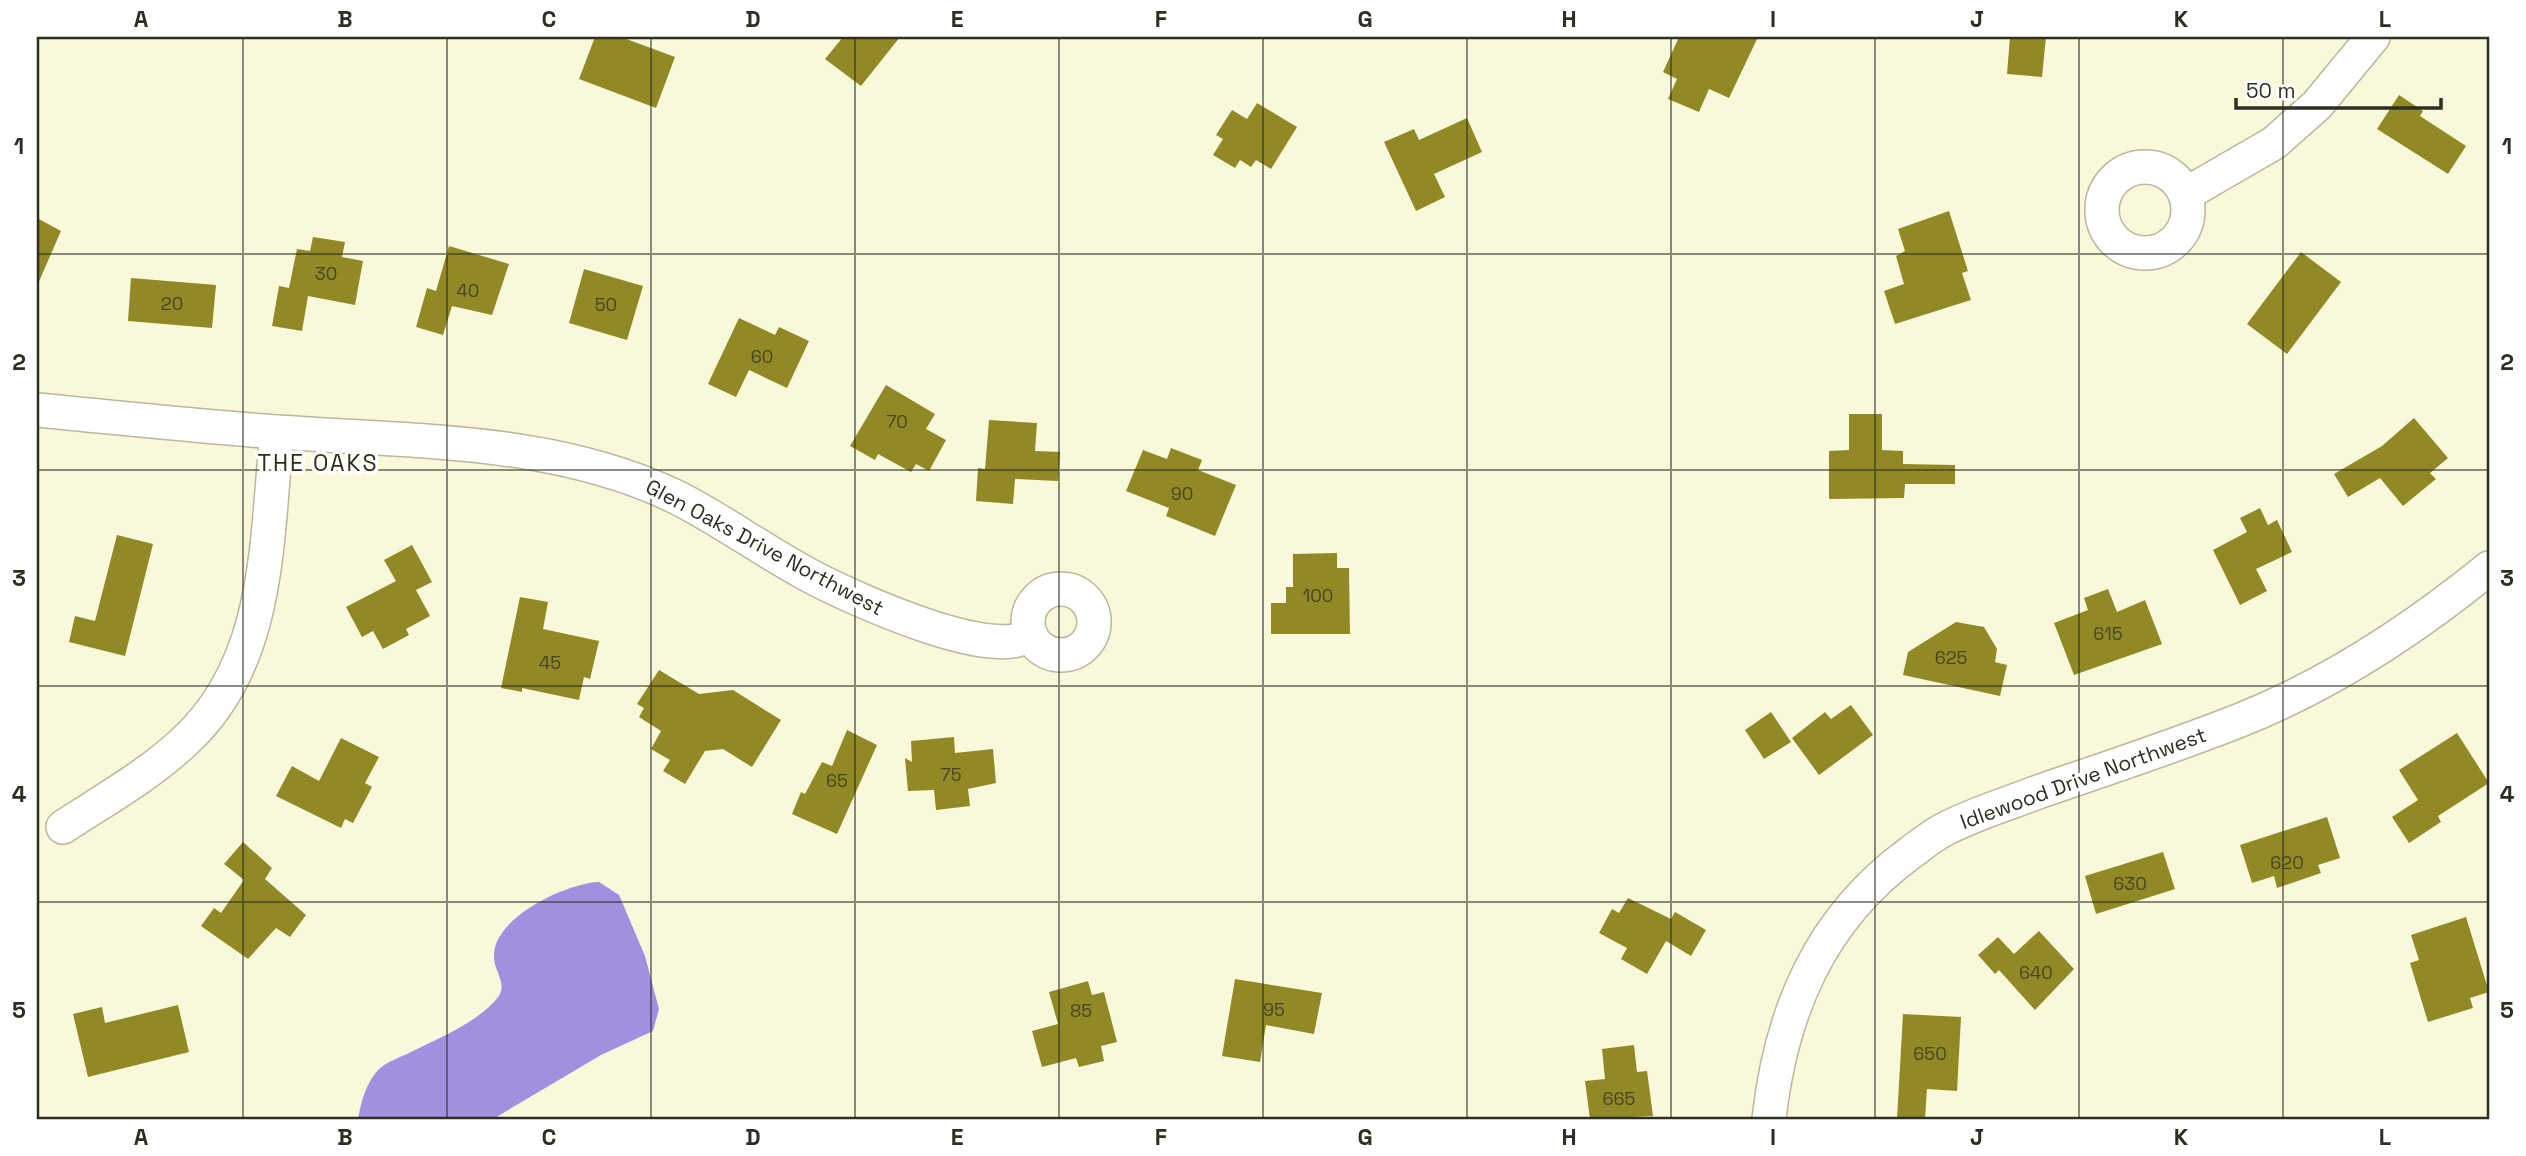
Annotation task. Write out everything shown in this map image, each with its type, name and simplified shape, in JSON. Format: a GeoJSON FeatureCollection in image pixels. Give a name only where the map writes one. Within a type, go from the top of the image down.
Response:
{"type":"FeatureCollection","features":[{"type":"Feature","properties":{"kind":"street"},"geometry":{"type":"LineString","coordinates":[[2186,194],[2274,143],[2317,106],[2373,37]]}},
{"type":"Feature","properties":{"kind":"street","name":"Glen Oaks Drive Northwest"},"geometry":{"type":"LineString","coordinates":[[37,410],[277,432],[499,447],[584,462],[630,477],[676,497],[816,579],[893,615],[977,641],[1012,641],[1024,639],[1030,634]]}},
{"type":"Feature","properties":{"kind":"street"},"geometry":{"type":"LineString","coordinates":[[63,827],[156,765],[187,739],[216,705],[239,667],[261,598],[277,432]]}},
{"type":"Feature","properties":{"kind":"street","name":"Idlewood Drive Northwest"},"geometry":{"type":"LineString","coordinates":[[1769,1119],[1784,1028],[1800,988],[1841,919],[1888,870],[1943,830],[2238,721],[2297,695],[2351,666],[2415,624],[2489,568]]}},
{"type":"Feature","properties":{"kind":"shaded area"},"geometry":{"type":"Polygon","coordinates":[[[599,882],[619,895],[645,956],[659,1009],[653,1031],[601,1055],[493,1119],[358,1119],[365,1093],[378,1070],[465,1024],[499,996],[501,984],[494,953],[498,939],[507,926],[553,895],[570,888],[599,882]]]}},
{"type":"Feature","properties":{"kind":"building"},"geometry":{"type":"Polygon","coordinates":[[[595,37],[621,37],[675,57],[656,108],[579,79],[595,37]]]}},
{"type":"Feature","properties":{"kind":"building"},"geometry":{"type":"Polygon","coordinates":[[[843,37],[900,37],[861,86],[825,59],[843,37]]]}},
{"type":"Feature","properties":{"kind":"building"},"geometry":{"type":"Polygon","coordinates":[[[1679,37],[1758,37],[1729,98],[1709,89],[1699,112],[1668,99],[1677,79],[1663,72],[1679,37]]]}},
{"type":"Feature","properties":{"kind":"building"},"geometry":{"type":"Polygon","coordinates":[[[2010,37],[2046,37],[2042,77],[2007,74],[2010,37]]]}},
{"type":"Feature","properties":{"kind":"building"},"geometry":{"type":"Polygon","coordinates":[[[2399,95],[2423,111],[2420,116],[2466,146],[2448,174],[2377,129],[2399,95]]]}},
{"type":"Feature","properties":{"kind":"building"},"geometry":{"type":"Polygon","coordinates":[[[1257,103],[1297,127],[1271,169],[1256,160],[1251,167],[1240,160],[1235,168],[1213,155],[1223,139],[1216,135],[1232,110],[1247,119],[1257,103]]]}},
{"type":"Feature","properties":{"kind":"building"},"geometry":{"type":"Polygon","coordinates":[[[1467,118],[1482,152],[1434,174],[1445,197],[1416,211],[1384,142],[1414,129],[1419,140],[1467,118]]]}},
{"type":"Feature","properties":{"kind":"building"},"geometry":{"type":"Polygon","coordinates":[[[1949,211],[1968,271],[1962,273],[1971,300],[1895,324],[1884,291],[1904,284],[1896,256],[1905,251],[1898,229],[1949,211]]]}},
{"type":"Feature","properties":{"kind":"building"},"geometry":{"type":"Polygon","coordinates":[[[37,218],[61,231],[37,286],[37,218]]]}},
{"type":"Feature","properties":{"kind":"building"},"geometry":{"type":"Polygon","coordinates":[[[313,237],[345,242],[342,257],[363,261],[355,305],[308,296],[302,331],[272,326],[279,286],[289,288],[297,249],[310,251],[313,237]]]}},
{"type":"Feature","properties":{"kind":"building"},"geometry":{"type":"Polygon","coordinates":[[[449,246],[509,264],[492,315],[452,306],[443,335],[416,327],[427,288],[436,291],[449,246]]]}},
{"type":"Feature","properties":{"kind":"building"},"geometry":{"type":"Polygon","coordinates":[[[2301,252],[2341,282],[2287,354],[2247,324],[2301,252]]]}},
{"type":"Feature","properties":{"kind":"building"},"geometry":{"type":"Polygon","coordinates":[[[584,269],[643,286],[627,340],[569,323],[584,269]]]}},
{"type":"Feature","properties":{"kind":"building"},"geometry":{"type":"Polygon","coordinates":[[[131,278],[216,285],[212,328],[128,321],[131,278]]]}},
{"type":"Feature","properties":{"kind":"building"},"geometry":{"type":"Polygon","coordinates":[[[739,318],[775,335],[779,327],[809,341],[787,388],[749,370],[736,397],[708,384],[739,318]]]}},
{"type":"Feature","properties":{"kind":"building"},"geometry":{"type":"Polygon","coordinates":[[[886,385],[935,414],[926,429],[946,440],[929,471],[916,464],[911,472],[878,454],[875,460],[850,446],[886,385]]]}},
{"type":"Feature","properties":{"kind":"building"},"geometry":{"type":"Polygon","coordinates":[[[1849,414],[1882,414],[1882,450],[1903,451],[1903,464],[1955,465],[1955,484],[1905,484],[1904,498],[1829,499],[1829,451],[1849,450],[1849,414]]]}},
{"type":"Feature","properties":{"kind":"building"},"geometry":{"type":"Polygon","coordinates":[[[2414,418],[2448,458],[2430,473],[2436,479],[2403,506],[2380,478],[2348,497],[2334,474],[2382,446],[2414,418]]]}},
{"type":"Feature","properties":{"kind":"building"},"geometry":{"type":"Polygon","coordinates":[[[989,420],[1037,423],[1035,451],[1060,452],[1058,481],[1015,479],[1013,504],[976,501],[978,468],[985,469],[989,420]]]}},
{"type":"Feature","properties":{"kind":"building"},"geometry":{"type":"Polygon","coordinates":[[[1171,448],[1202,460],[1198,470],[1236,485],[1215,536],[1166,516],[1169,508],[1126,491],[1143,450],[1167,459],[1171,448]]]}},
{"type":"Feature","properties":{"kind":"building"},"geometry":{"type":"Polygon","coordinates":[[[2260,508],[2268,525],[2277,520],[2292,552],[2256,569],[2267,591],[2240,605],[2213,550],[2247,532],[2240,518],[2260,508]]]}},
{"type":"Feature","properties":{"kind":"building"},"geometry":{"type":"Polygon","coordinates":[[[117,535],[153,544],[125,656],[69,642],[75,616],[95,621],[117,535]]]}},
{"type":"Feature","properties":{"kind":"building"},"geometry":{"type":"Polygon","coordinates":[[[412,545],[432,582],[416,590],[430,616],[406,629],[409,635],[383,649],[373,631],[362,637],[346,607],[396,581],[384,560],[412,545]]]}},
{"type":"Feature","properties":{"kind":"building"},"geometry":{"type":"Polygon","coordinates":[[[1337,553],[1337,568],[1349,568],[1350,634],[1271,634],[1271,603],[1286,603],[1286,587],[1293,587],[1293,554],[1337,553]]]}},
{"type":"Feature","properties":{"kind":"building"},"geometry":{"type":"Polygon","coordinates":[[[2108,589],[2117,612],[2145,600],[2162,644],[2074,675],[2054,623],[2088,610],[2084,598],[2108,589]]]}},
{"type":"Feature","properties":{"kind":"building"},"geometry":{"type":"Polygon","coordinates":[[[520,597],[548,602],[543,629],[599,641],[590,679],[584,677],[579,700],[522,688],[522,692],[501,688],[520,597]]]}},
{"type":"Feature","properties":{"kind":"building"},"geometry":{"type":"Polygon","coordinates":[[[1956,622],[1984,627],[1997,649],[1995,662],[2007,665],[2000,696],[1903,675],[1908,652],[1956,622]]]}},
{"type":"Feature","properties":{"kind":"building"},"geometry":{"type":"Polygon","coordinates":[[[659,670],[699,694],[733,690],[781,720],[752,767],[723,749],[705,751],[685,784],[663,771],[670,760],[651,749],[661,731],[639,717],[644,708],[637,704],[659,670]]]}},
{"type":"Feature","properties":{"kind":"building"},"geometry":{"type":"Polygon","coordinates":[[[1851,705],[1873,735],[1819,775],[1792,738],[1825,712],[1831,719],[1851,705]]]}},
{"type":"Feature","properties":{"kind":"building"},"geometry":{"type":"Polygon","coordinates":[[[1771,712],[1791,742],[1764,759],[1745,730],[1771,712]]]}},
{"type":"Feature","properties":{"kind":"building"},"geometry":{"type":"Polygon","coordinates":[[[847,730],[877,745],[837,834],[792,814],[801,792],[805,794],[822,762],[832,766],[847,730]]]}},
{"type":"Feature","properties":{"kind":"building"},"geometry":{"type":"Polygon","coordinates":[[[2457,733],[2489,783],[2438,816],[2441,822],[2409,843],[2392,817],[2418,800],[2399,770],[2457,733]]]}},
{"type":"Feature","properties":{"kind":"building"},"geometry":{"type":"Polygon","coordinates":[[[954,737],[955,753],[993,749],[996,783],[968,789],[970,806],[936,810],[934,790],[908,791],[905,758],[912,762],[911,741],[954,737]]]}},
{"type":"Feature","properties":{"kind":"building"},"geometry":{"type":"Polygon","coordinates":[[[341,738],[379,757],[365,783],[372,787],[353,823],[345,819],[341,828],[276,796],[292,766],[319,781],[341,738]]]}},
{"type":"Feature","properties":{"kind":"building"},"geometry":{"type":"Polygon","coordinates":[[[2327,817],[2340,858],[2318,865],[2321,873],[2277,888],[2274,876],[2252,883],[2240,845],[2327,817]]]}},
{"type":"Feature","properties":{"kind":"building"},"geometry":{"type":"Polygon","coordinates":[[[243,842],[272,868],[265,879],[306,915],[290,937],[276,928],[248,959],[201,926],[214,908],[221,913],[244,880],[224,864],[243,842]]]}},
{"type":"Feature","properties":{"kind":"building"},"geometry":{"type":"Polygon","coordinates":[[[2163,852],[2175,889],[2096,914],[2085,876],[2163,852]]]}},
{"type":"Feature","properties":{"kind":"building"},"geometry":{"type":"Polygon","coordinates":[[[1628,898],[1671,919],[1675,912],[1706,930],[1691,956],[1666,941],[1647,974],[1621,959],[1627,948],[1599,933],[1612,909],[1619,913],[1628,898]]]}},
{"type":"Feature","properties":{"kind":"building"},"geometry":{"type":"Polygon","coordinates":[[[2466,917],[2489,992],[2470,998],[2473,1008],[2428,1022],[2410,963],[2419,960],[2411,935],[2466,917]]]}},
{"type":"Feature","properties":{"kind":"building"},"geometry":{"type":"Polygon","coordinates":[[[2039,931],[2074,969],[2035,1010],[1999,970],[1995,974],[1978,955],[1998,937],[2014,954],[2039,931]]]}},
{"type":"Feature","properties":{"kind":"building"},"geometry":{"type":"Polygon","coordinates":[[[1235,979],[1322,993],[1314,1034],[1266,1025],[1260,1062],[1222,1056],[1235,979]]]}},
{"type":"Feature","properties":{"kind":"building"},"geometry":{"type":"Polygon","coordinates":[[[1088,981],[1092,995],[1104,992],[1117,1042],[1101,1046],[1104,1061],[1079,1067],[1076,1058],[1042,1067],[1032,1031],[1058,1024],[1049,992],[1088,981]]]}},
{"type":"Feature","properties":{"kind":"building"},"geometry":{"type":"Polygon","coordinates":[[[178,1005],[189,1052],[88,1077],[73,1014],[102,1007],[105,1023],[178,1005]]]}},
{"type":"Feature","properties":{"kind":"building"},"geometry":{"type":"Polygon","coordinates":[[[1903,1014],[1961,1017],[1957,1091],[1927,1089],[1925,1119],[1897,1119],[1903,1014]]]}},
{"type":"Feature","properties":{"kind":"building"},"geometry":{"type":"Polygon","coordinates":[[[1634,1045],[1637,1072],[1647,1071],[1653,1116],[1590,1119],[1585,1081],[1605,1079],[1602,1049],[1634,1045]]]}},
{"type":"Feature","properties":{"kind":"district","name":"THE OAKS"},"geometry":{"type":"Point","coordinates":[318,463]}}]}
